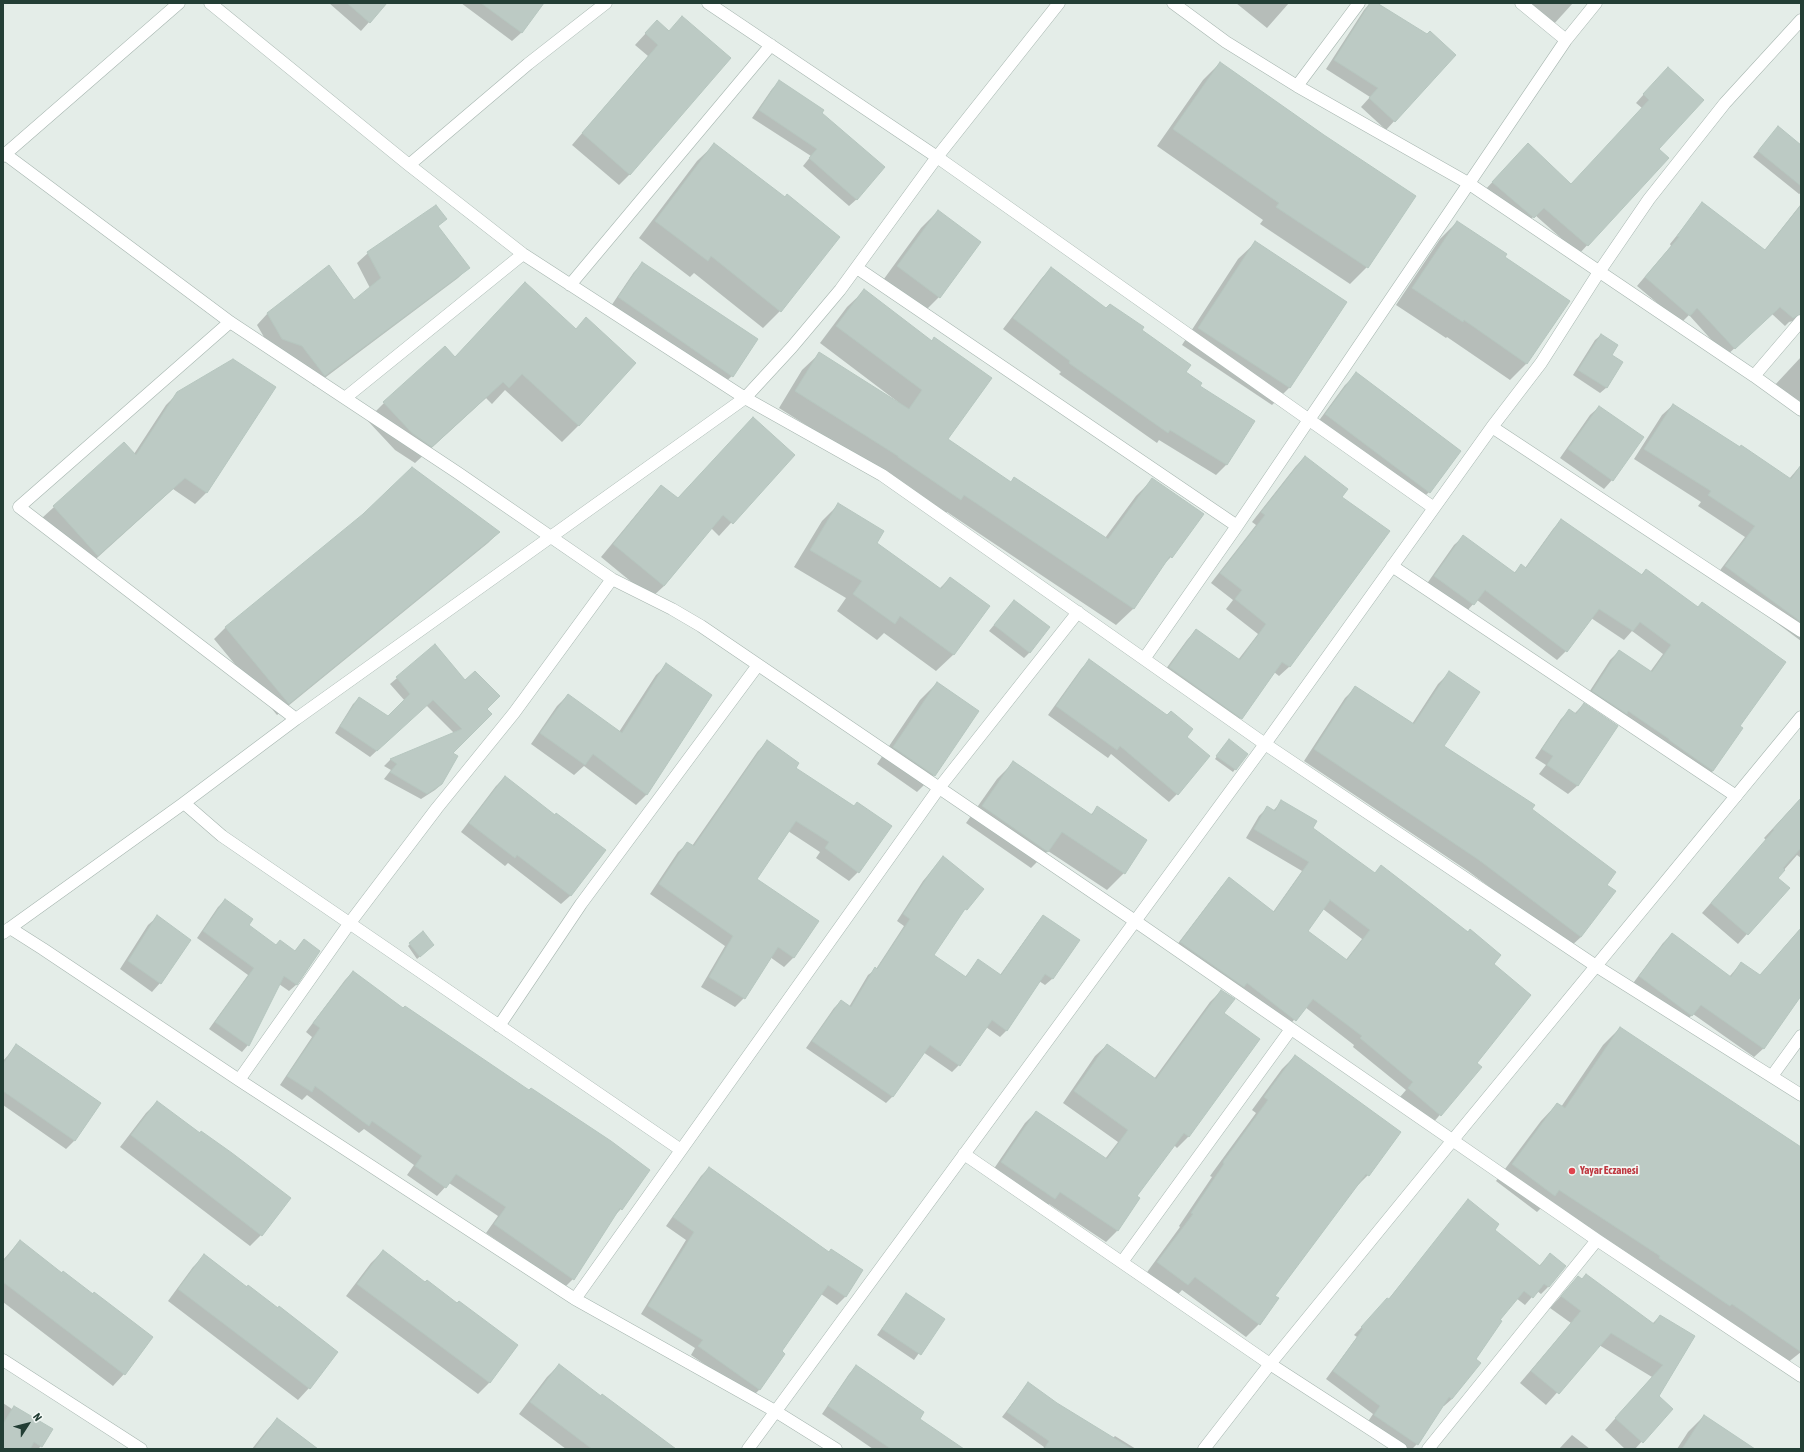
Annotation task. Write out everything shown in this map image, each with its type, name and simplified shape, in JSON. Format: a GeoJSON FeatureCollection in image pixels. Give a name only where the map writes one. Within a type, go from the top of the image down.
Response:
{"type":"FeatureCollection","features":[{"type":"Feature","properties":{"kind":"street"},"geometry":{"type":"LineString","coordinates":[[180,3],[4,155],[230,322],[458,473],[612,579],[695,623],[758,665],[1135,921],[1597,1240],[1800,1374]]}},
{"type":"Feature","properties":{"kind":"street"},"geometry":{"type":"LineString","coordinates":[[210,3],[410,165],[523,254],[744,398],[882,476],[1265,744],[1596,966],[1801,1095]]}},
{"type":"Feature","properties":{"kind":"street"},"geometry":{"type":"LineString","coordinates":[[410,165],[528,64],[606,3]]}},
{"type":"Feature","properties":{"kind":"street"},"geometry":{"type":"LineString","coordinates":[[708,3],[937,157],[1434,508]]}},
{"type":"Feature","properties":{"kind":"street"},"geometry":{"type":"LineString","coordinates":[[836,1449],[775,1412],[575,1299],[6,930],[184,803],[296,719],[744,398],[792,347],[857,268],[937,157],[1058,3]]}},
{"type":"Feature","properties":{"kind":"street"},"geometry":{"type":"LineString","coordinates":[[1173,3],[1226,42],[1297,86],[1468,183],[1754,376],[1801,410]]}},
{"type":"Feature","properties":{"kind":"street"},"geometry":{"type":"LineString","coordinates":[[1297,86],[1360,3]]}},
{"type":"Feature","properties":{"kind":"street"},"geometry":{"type":"LineString","coordinates":[[1521,3],[1566,40]]}},
{"type":"Feature","properties":{"kind":"street"},"geometry":{"type":"LineString","coordinates":[[1144,659],[1237,526],[1566,40],[1596,3]]}},
{"type":"Feature","properties":{"kind":"street"},"geometry":{"type":"LineString","coordinates":[[748,1449],[1265,744],[1492,427],[1541,363],[1599,272],[1649,198],[1725,103],[1801,20]]}},
{"type":"Feature","properties":{"kind":"street"},"geometry":{"type":"LineString","coordinates":[[570,285],[771,45]]}},
{"type":"Feature","properties":{"kind":"street"},"geometry":{"type":"LineString","coordinates":[[345,398],[523,254]]}},
{"type":"Feature","properties":{"kind":"street"},"geometry":{"type":"LineString","coordinates":[[857,268],[1237,526]]}},
{"type":"Feature","properties":{"kind":"street"},"geometry":{"type":"LineString","coordinates":[[1754,376],[1801,321]]}},
{"type":"Feature","properties":{"kind":"street"},"geometry":{"type":"LineString","coordinates":[[230,322],[19,507],[296,719]]}},
{"type":"Feature","properties":{"kind":"street"},"geometry":{"type":"LineString","coordinates":[[1492,427],[1801,631]]}},
{"type":"Feature","properties":{"kind":"street"},"geometry":{"type":"LineString","coordinates":[[1392,566],[1736,796]]}},
{"type":"Feature","properties":{"kind":"street"},"geometry":{"type":"LineString","coordinates":[[239,1080],[349,924],[437,808],[514,713],[612,579]]}},
{"type":"Feature","properties":{"kind":"street"},"geometry":{"type":"LineString","coordinates":[[575,1299],[939,788],[1078,612]]}},
{"type":"Feature","properties":{"kind":"street"},"geometry":{"type":"LineString","coordinates":[[499,1026],[581,904],[758,665]]}},
{"type":"Feature","properties":{"kind":"street"},"geometry":{"type":"LineString","coordinates":[[1204,1449],[1270,1364],[1452,1140],[1801,717]]}},
{"type":"Feature","properties":{"kind":"street"},"geometry":{"type":"LineString","coordinates":[[184,803],[222,836],[681,1150]]}},
{"type":"Feature","properties":{"kind":"street"},"geometry":{"type":"LineString","coordinates":[[1122,1262],[1291,1029]]}},
{"type":"Feature","properties":{"kind":"street"},"geometry":{"type":"LineString","coordinates":[[1772,1076],[1801,1036]]}},
{"type":"Feature","properties":{"kind":"street"},"geometry":{"type":"LineString","coordinates":[[964,1154],[1270,1364],[1401,1449]]}},
{"type":"Feature","properties":{"kind":"street"},"geometry":{"type":"LineString","coordinates":[[1428,1449],[1597,1240]]}},
{"type":"Feature","properties":{"kind":"street"},"geometry":{"type":"LineString","coordinates":[[3,1360],[141,1449]]}},
{"type":"Feature","properties":{"kind":"building"},"geometry":{"type":"Polygon","coordinates":[[[347,3],[387,3],[370,23],[347,3]]]}},
{"type":"Feature","properties":{"kind":"building"},"geometry":{"type":"Polygon","coordinates":[[[481,3],[544,3],[522,33],[481,3]]]}},
{"type":"Feature","properties":{"kind":"building"},"geometry":{"type":"Polygon","coordinates":[[[1370,3],[1377,3],[1427,34],[1430,31],[1456,55],[1395,122],[1369,98],[1378,88],[1334,60],[1370,3]]]}},
{"type":"Feature","properties":{"kind":"building"},"geometry":{"type":"Polygon","coordinates":[[[682,16],[731,58],[630,175],[582,133],[658,45],[645,33],[657,20],[669,31],[682,16]]]}},
{"type":"Feature","properties":{"kind":"building"},"geometry":{"type":"Polygon","coordinates":[[[1220,62],[1324,135],[1416,196],[1368,268],[1276,207],[1279,203],[1173,129],[1220,62]]]}},
{"type":"Feature","properties":{"kind":"building"},"geometry":{"type":"Polygon","coordinates":[[[1668,67],[1704,100],[1659,149],[1669,158],[1588,246],[1544,208],[1534,218],[1492,182],[1528,143],[1571,184],[1649,100],[1643,94],[1668,67]]]}},
{"type":"Feature","properties":{"kind":"building"},"geometry":{"type":"Polygon","coordinates":[[[779,80],[824,110],[822,113],[885,167],[857,200],[809,158],[817,149],[759,110],[779,80]]]}},
{"type":"Feature","properties":{"kind":"building"},"geometry":{"type":"Polygon","coordinates":[[[1778,126],[1801,145],[1801,186],[1758,151],[1778,126]]]}},
{"type":"Feature","properties":{"kind":"building"},"geometry":{"type":"Polygon","coordinates":[[[714,143],[785,197],[787,194],[840,237],[781,312],[711,256],[708,261],[655,221],[714,143]]]}},
{"type":"Feature","properties":{"kind":"building"},"geometry":{"type":"Polygon","coordinates":[[[1702,202],[1765,250],[1801,205],[1801,314],[1793,318],[1780,307],[1735,349],[1697,308],[1690,316],[1645,277],[1679,237],[1677,236],[1702,202]]]}},
{"type":"Feature","properties":{"kind":"building"},"geometry":{"type":"Polygon","coordinates":[[[436,205],[447,219],[438,226],[470,268],[325,376],[302,346],[282,339],[267,313],[329,265],[354,300],[381,278],[367,252],[436,205]]]}},
{"type":"Feature","properties":{"kind":"building"},"geometry":{"type":"Polygon","coordinates":[[[938,210],[981,242],[940,298],[897,266],[938,210]]]}},
{"type":"Feature","properties":{"kind":"building"},"geometry":{"type":"Polygon","coordinates":[[[1457,221],[1507,254],[1505,257],[1570,301],[1527,364],[1464,320],[1463,322],[1412,288],[1457,221]]]}},
{"type":"Feature","properties":{"kind":"building"},"geometry":{"type":"Polygon","coordinates":[[[1255,241],[1347,302],[1290,388],[1198,328],[1255,241]]]}},
{"type":"Feature","properties":{"kind":"building"},"geometry":{"type":"Polygon","coordinates":[[[642,262],[758,339],[733,377],[618,297],[642,262]]]}},
{"type":"Feature","properties":{"kind":"building"},"geometry":{"type":"Polygon","coordinates":[[[1051,267],[1106,308],[1110,304],[1144,327],[1142,330],[1191,365],[1186,372],[1202,383],[1200,386],[1255,421],[1227,465],[1170,430],[1168,433],[1069,363],[1070,361],[1013,318],[1051,267]]]}},
{"type":"Feature","properties":{"kind":"building"},"geometry":{"type":"Polygon","coordinates":[[[525,282],[576,329],[586,317],[636,363],[579,426],[522,374],[509,388],[503,382],[432,447],[412,433],[383,402],[445,346],[455,357],[525,282]]]}},
{"type":"Feature","properties":{"kind":"building"},"geometry":{"type":"Polygon","coordinates":[[[864,289],[932,341],[934,337],[992,378],[948,439],[1011,482],[1014,477],[1108,539],[1152,478],[1204,514],[1172,558],[1170,556],[1134,609],[964,495],[961,500],[898,456],[795,391],[819,352],[909,409],[922,390],[836,326],[864,289]]]}},
{"type":"Feature","properties":{"kind":"building"},"geometry":{"type":"Polygon","coordinates":[[[1601,334],[1618,345],[1612,355],[1623,362],[1607,388],[1578,370],[1601,334]]]}},
{"type":"Feature","properties":{"kind":"building"},"geometry":{"type":"Polygon","coordinates":[[[233,359],[276,387],[207,493],[185,478],[98,556],[53,506],[124,442],[136,455],[177,392],[233,359]]]}},
{"type":"Feature","properties":{"kind":"building"},"geometry":{"type":"Polygon","coordinates":[[[1356,372],[1461,451],[1430,493],[1325,414],[1356,372]]]}},
{"type":"Feature","properties":{"kind":"building"},"geometry":{"type":"Polygon","coordinates":[[[1673,404],[1740,447],[1741,445],[1791,479],[1801,465],[1801,622],[1725,566],[1755,526],[1708,495],[1711,491],[1644,449],[1673,404]]]}},
{"type":"Feature","properties":{"kind":"building"},"geometry":{"type":"Polygon","coordinates":[[[1599,406],[1644,437],[1613,481],[1568,449],[1599,406]]]}},
{"type":"Feature","properties":{"kind":"building"},"geometry":{"type":"Polygon","coordinates":[[[753,417],[795,455],[733,524],[723,515],[664,586],[613,544],[661,485],[678,498],[753,417]]]}},
{"type":"Feature","properties":{"kind":"building"},"geometry":{"type":"Polygon","coordinates":[[[1305,456],[1348,489],[1342,497],[1390,531],[1290,667],[1282,662],[1242,719],[1169,667],[1196,629],[1240,660],[1266,624],[1235,599],[1242,590],[1220,573],[1265,515],[1261,512],[1305,456]]]}},
{"type":"Feature","properties":{"kind":"building"},"geometry":{"type":"Polygon","coordinates":[[[412,467],[500,532],[289,704],[225,627],[363,514],[412,467]]]}},
{"type":"Feature","properties":{"kind":"building"},"geometry":{"type":"Polygon","coordinates":[[[838,503],[884,531],[877,543],[941,589],[950,577],[990,606],[954,655],[900,616],[895,624],[853,594],[862,581],[810,550],[838,503]]]}},
{"type":"Feature","properties":{"kind":"building"},"geometry":{"type":"Polygon","coordinates":[[[1561,519],[1642,575],[1646,569],[1698,607],[1702,602],[1786,662],[1740,726],[1743,728],[1713,771],[1628,711],[1627,714],[1592,691],[1619,650],[1652,672],[1671,645],[1640,622],[1633,631],[1599,609],[1567,652],[1485,590],[1474,605],[1434,576],[1463,535],[1515,573],[1521,564],[1526,568],[1561,519]]]}},
{"type":"Feature","properties":{"kind":"building"},"geometry":{"type":"Polygon","coordinates":[[[1014,600],[1050,627],[1030,653],[994,625],[1014,600]]]}},
{"type":"Feature","properties":{"kind":"building"},"geometry":{"type":"Polygon","coordinates":[[[435,644],[465,680],[475,671],[500,696],[487,709],[492,714],[453,753],[458,756],[442,784],[427,794],[390,772],[397,764],[390,759],[462,729],[433,700],[377,751],[340,726],[359,697],[388,716],[410,694],[396,677],[435,644]]]}},
{"type":"Feature","properties":{"kind":"building"},"geometry":{"type":"Polygon","coordinates":[[[1089,659],[1167,715],[1171,711],[1193,729],[1187,737],[1210,756],[1178,795],[1120,746],[1117,750],[1056,706],[1089,659]]]}},
{"type":"Feature","properties":{"kind":"building"},"geometry":{"type":"Polygon","coordinates":[[[666,663],[712,695],[647,795],[593,754],[585,765],[540,733],[568,694],[622,733],[666,663]]]}},
{"type":"Feature","properties":{"kind":"building"},"geometry":{"type":"Polygon","coordinates":[[[1449,671],[1480,692],[1444,746],[1535,805],[1532,809],[1616,872],[1607,885],[1616,891],[1581,937],[1479,860],[1314,749],[1355,686],[1414,724],[1449,671]]]}},
{"type":"Feature","properties":{"kind":"building"},"geometry":{"type":"Polygon","coordinates":[[[937,682],[979,711],[935,776],[893,747],[937,682]]]}},
{"type":"Feature","properties":{"kind":"building"},"geometry":{"type":"Polygon","coordinates":[[[1584,703],[1618,726],[1578,786],[1547,765],[1553,756],[1542,749],[1569,709],[1576,714],[1584,703]]]}},
{"type":"Feature","properties":{"kind":"building"},"geometry":{"type":"Polygon","coordinates":[[[1229,739],[1248,754],[1236,770],[1216,756],[1229,739]]]}},
{"type":"Feature","properties":{"kind":"building"},"geometry":{"type":"Polygon","coordinates":[[[767,740],[799,763],[796,768],[854,806],[857,802],[892,826],[859,873],[825,848],[829,842],[796,821],[757,879],[819,921],[794,958],[778,947],[745,999],[709,977],[733,936],[659,884],[687,842],[694,846],[767,740]]]}},
{"type":"Feature","properties":{"kind":"building"},"geometry":{"type":"Polygon","coordinates":[[[1013,761],[1092,815],[1097,806],[1147,840],[1125,874],[1062,832],[1048,852],[982,806],[1013,761]]]}},
{"type":"Feature","properties":{"kind":"building"},"geometry":{"type":"Polygon","coordinates":[[[505,776],[555,815],[556,813],[606,850],[571,896],[517,855],[515,858],[469,823],[505,776]]]}},
{"type":"Feature","properties":{"kind":"building"},"geometry":{"type":"Polygon","coordinates":[[[1801,798],[1801,848],[1783,868],[1785,870],[1778,878],[1790,888],[1748,935],[1711,903],[1801,798]]]}},
{"type":"Feature","properties":{"kind":"building"},"geometry":{"type":"Polygon","coordinates":[[[1281,800],[1317,821],[1313,828],[1375,873],[1381,865],[1468,932],[1470,929],[1501,955],[1494,964],[1531,995],[1477,1063],[1482,1067],[1441,1116],[1408,1088],[1413,1082],[1360,1038],[1362,1036],[1313,999],[1296,1021],[1247,983],[1244,987],[1180,942],[1229,877],[1274,912],[1309,862],[1254,829],[1267,806],[1275,811],[1281,800]],[[1330,900],[1308,931],[1347,960],[1370,930],[1330,900]]]}},
{"type":"Feature","properties":{"kind":"building"},"geometry":{"type":"Polygon","coordinates":[[[943,856],[984,889],[967,910],[965,909],[934,955],[966,977],[978,959],[1001,975],[1043,915],[1080,940],[1053,979],[1045,974],[1007,1031],[992,1020],[960,1066],[930,1045],[893,1097],[812,1041],[841,1000],[851,1007],[875,967],[877,969],[910,919],[903,914],[943,856]]]}},
{"type":"Feature","properties":{"kind":"building"},"geometry":{"type":"Polygon","coordinates":[[[225,899],[253,919],[249,925],[276,945],[280,940],[295,951],[304,939],[320,951],[297,985],[284,976],[249,1046],[215,1022],[254,968],[203,931],[225,899]]]}},
{"type":"Feature","properties":{"kind":"building"},"geometry":{"type":"Polygon","coordinates":[[[157,915],[191,940],[161,984],[128,961],[157,915]]]}},
{"type":"Feature","properties":{"kind":"building"},"geometry":{"type":"Polygon","coordinates":[[[1801,928],[1801,996],[1764,1049],[1701,1005],[1692,1016],[1639,976],[1672,933],[1731,977],[1741,962],[1760,975],[1801,928]]]}},
{"type":"Feature","properties":{"kind":"building"},"geometry":{"type":"Polygon","coordinates":[[[423,931],[434,945],[420,957],[409,943],[423,931]]]}},
{"type":"Feature","properties":{"kind":"building"},"geometry":{"type":"Polygon","coordinates":[[[353,971],[403,1008],[405,1006],[529,1090],[531,1088],[611,1141],[650,1170],[622,1210],[620,1208],[574,1280],[494,1224],[506,1207],[456,1174],[446,1188],[415,1166],[422,1156],[372,1121],[369,1126],[315,1086],[312,1092],[287,1076],[320,1028],[313,1023],[353,971]]]}},
{"type":"Feature","properties":{"kind":"building"},"geometry":{"type":"Polygon","coordinates":[[[1221,990],[1235,999],[1224,1013],[1260,1039],[1189,1137],[1184,1133],[1137,1196],[1140,1198],[1118,1231],[1060,1192],[1055,1199],[1001,1162],[1036,1111],[1107,1159],[1128,1130],[1074,1091],[1107,1044],[1156,1079],[1221,990]]]}},
{"type":"Feature","properties":{"kind":"building"},"geometry":{"type":"Polygon","coordinates":[[[1620,1027],[1801,1147],[1801,1352],[1732,1304],[1730,1306],[1659,1258],[1660,1256],[1559,1190],[1555,1196],[1512,1164],[1557,1103],[1565,1108],[1620,1027]]]}},
{"type":"Feature","properties":{"kind":"building"},"geometry":{"type":"Polygon","coordinates":[[[16,1044],[101,1103],[75,1141],[3,1091],[3,1064],[16,1044]]]}},
{"type":"Feature","properties":{"kind":"building"},"geometry":{"type":"Polygon","coordinates":[[[1295,1055],[1401,1132],[1369,1176],[1366,1174],[1275,1296],[1279,1298],[1260,1325],[1195,1277],[1188,1285],[1157,1262],[1193,1214],[1191,1213],[1224,1164],[1223,1162],[1268,1100],[1264,1097],[1295,1055]]]}},
{"type":"Feature","properties":{"kind":"building"},"geometry":{"type":"Polygon","coordinates":[[[157,1101],[200,1133],[201,1131],[232,1153],[291,1198],[262,1236],[131,1135],[157,1101]]]}},
{"type":"Feature","properties":{"kind":"building"},"geometry":{"type":"Polygon","coordinates":[[[709,1167],[829,1252],[831,1249],[863,1270],[846,1297],[828,1285],[782,1351],[785,1354],[760,1390],[698,1346],[703,1340],[648,1306],[694,1232],[673,1217],[709,1167]]]}},
{"type":"Feature","properties":{"kind":"building"},"geometry":{"type":"Polygon","coordinates":[[[1468,1199],[1499,1224],[1495,1230],[1540,1266],[1550,1253],[1566,1266],[1549,1287],[1544,1284],[1533,1298],[1524,1291],[1500,1320],[1502,1321],[1476,1359],[1481,1363],[1452,1399],[1449,1397],[1418,1445],[1374,1415],[1380,1406],[1333,1371],[1363,1329],[1361,1327],[1387,1298],[1389,1299],[1468,1199]]]}},
{"type":"Feature","properties":{"kind":"building"},"geometry":{"type":"Polygon","coordinates":[[[20,1240],[62,1273],[63,1271],[93,1294],[94,1292],[153,1337],[125,1375],[3,1282],[3,1262],[20,1240]]]}},
{"type":"Feature","properties":{"kind":"building"},"geometry":{"type":"Polygon","coordinates":[[[383,1250],[425,1282],[427,1280],[457,1303],[459,1301],[518,1345],[490,1383],[357,1284],[383,1250]]]}},
{"type":"Feature","properties":{"kind":"building"},"geometry":{"type":"Polygon","coordinates":[[[204,1254],[247,1287],[248,1285],[278,1308],[279,1306],[338,1352],[310,1389],[178,1289],[204,1254]]]}},
{"type":"Feature","properties":{"kind":"building"},"geometry":{"type":"Polygon","coordinates":[[[1586,1274],[1654,1324],[1660,1315],[1695,1336],[1659,1396],[1673,1409],[1643,1443],[1615,1418],[1663,1365],[1611,1333],[1559,1394],[1531,1371],[1581,1311],[1561,1296],[1578,1276],[1582,1279],[1586,1274]]]}},
{"type":"Feature","properties":{"kind":"building"},"geometry":{"type":"Polygon","coordinates":[[[906,1293],[945,1319],[921,1355],[882,1329],[906,1293]]]}},
{"type":"Feature","properties":{"kind":"building"},"geometry":{"type":"Polygon","coordinates":[[[559,1364],[601,1396],[602,1394],[676,1449],[592,1449],[530,1402],[559,1364]]]}},
{"type":"Feature","properties":{"kind":"building"},"geometry":{"type":"Polygon","coordinates":[[[856,1365],[924,1412],[920,1419],[964,1449],[891,1449],[828,1406],[856,1365]]]}},
{"type":"Feature","properties":{"kind":"building"},"geometry":{"type":"Polygon","coordinates":[[[1028,1382],[1057,1403],[1132,1449],[1044,1449],[1049,1441],[1007,1412],[1028,1382]]]}},
{"type":"Feature","properties":{"kind":"building"},"geometry":{"type":"Polygon","coordinates":[[[14,1406],[53,1429],[42,1447],[34,1442],[30,1449],[3,1449],[3,1424],[14,1406]]]}},
{"type":"Feature","properties":{"kind":"building"},"geometry":{"type":"Polygon","coordinates":[[[1704,1415],[1755,1449],[1682,1449],[1704,1415]]]}},
{"type":"Feature","properties":{"kind":"building"},"geometry":{"type":"Polygon","coordinates":[[[277,1418],[318,1449],[254,1449],[277,1418]]]}},
{"type":"Feature","properties":{"kind":"place","name":"Yayar Eczanesi"},"geometry":{"type":"Point","coordinates":[1572,1171]}}]}
